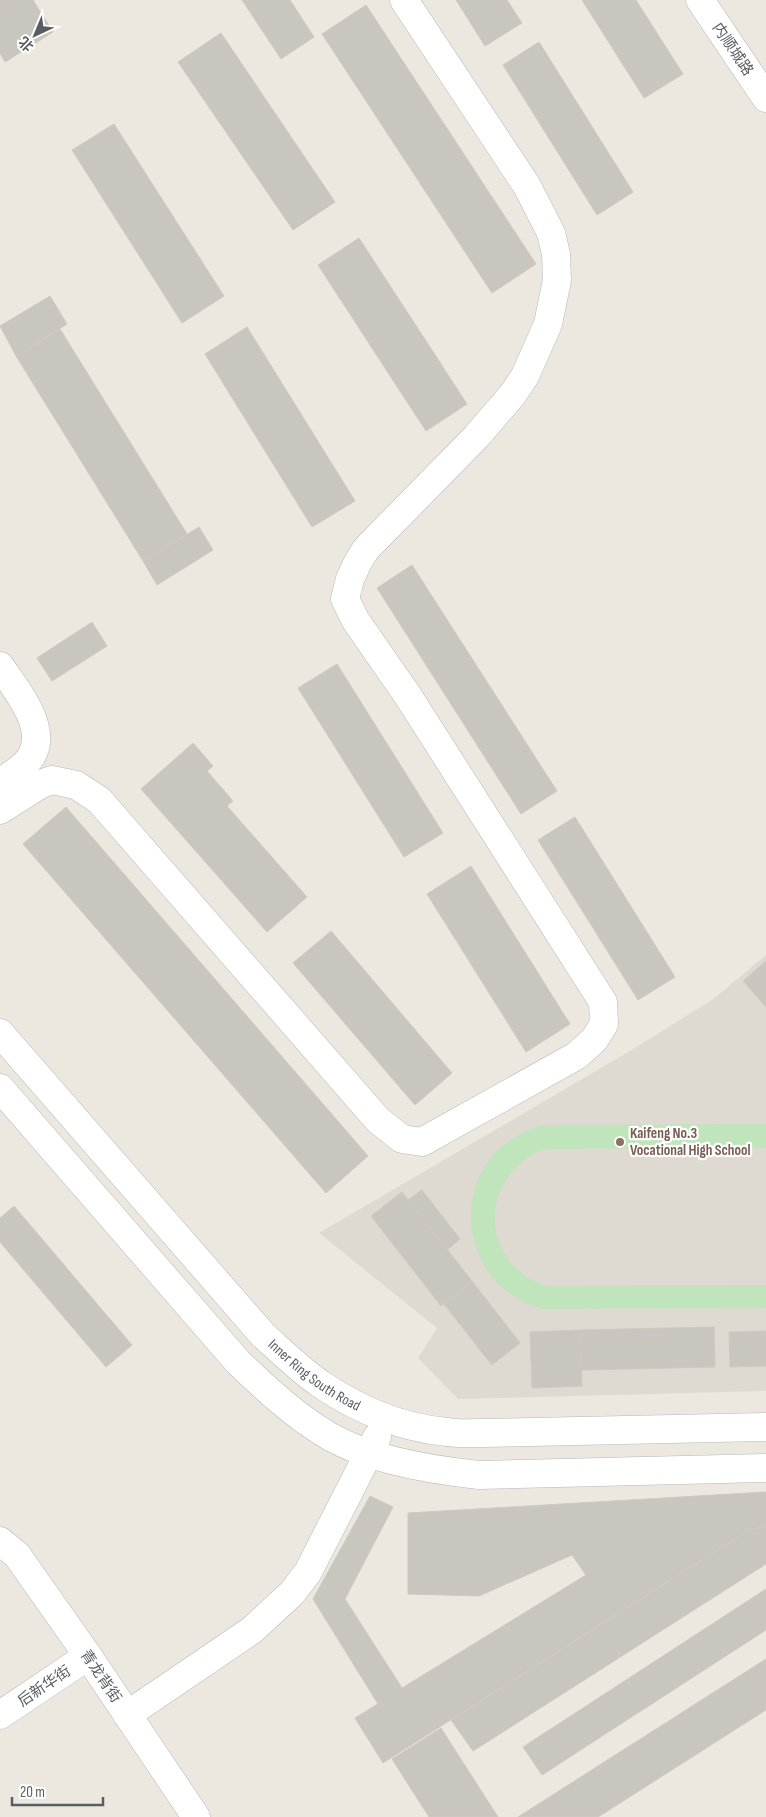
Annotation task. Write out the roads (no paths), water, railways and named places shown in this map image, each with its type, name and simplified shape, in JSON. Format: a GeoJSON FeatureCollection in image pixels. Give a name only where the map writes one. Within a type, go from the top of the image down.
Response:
{"type":"FeatureCollection","features":[{"type":"Feature","properties":{"kind":"street"},"geometry":{"type":"LineString","coordinates":[[0,783],[34,773],[76,786],[99,800],[378,1120],[402,1139],[422,1142],[576,1056],[594,1040],[604,1024],[603,1002],[408,696],[356,621],[346,599],[350,579],[366,549],[498,412],[525,376],[548,324],[557,280],[556,254],[551,234],[527,186],[404,0]]}},
{"type":"Feature","properties":{"kind":"street","name":"内顺城路"},"geometry":{"type":"LineString","coordinates":[[700,0],[766,98]]}},
{"type":"Feature","properties":{"kind":"street"},"geometry":{"type":"LineString","coordinates":[[0,666],[29,709],[36,733],[34,773],[0,810]]}},
{"type":"Feature","properties":{"kind":"street","name":"Inner Ring South Road"},"geometry":{"type":"LineString","coordinates":[[0,1032],[263,1335],[322,1385],[356,1405],[386,1419],[447,1432],[482,1433],[766,1427]]}},
{"type":"Feature","properties":{"kind":"street"},"geometry":{"type":"LineString","coordinates":[[0,1088],[238,1362],[268,1390],[330,1436],[370,1454],[444,1472],[479,1476],[766,1468]]}},
{"type":"Feature","properties":{"kind":"street"},"geometry":{"type":"LineString","coordinates":[[127,1715],[252,1630],[292,1593],[308,1572],[370,1454],[386,1419]]}},
{"type":"Feature","properties":{"kind":"street","name":"青龙背街"},"geometry":{"type":"LineString","coordinates":[[0,1541],[18,1555],[196,1817]]}},
{"type":"Feature","properties":{"kind":"street","name":"后新华街"},"geometry":{"type":"LineString","coordinates":[[0,1715],[88,1656]]}},
{"type":"Feature","properties":{"kind":"place","name":"Kaifeng No.3 Vocational High School"},"geometry":{"type":"Point","coordinates":[620,1142]}}]}
